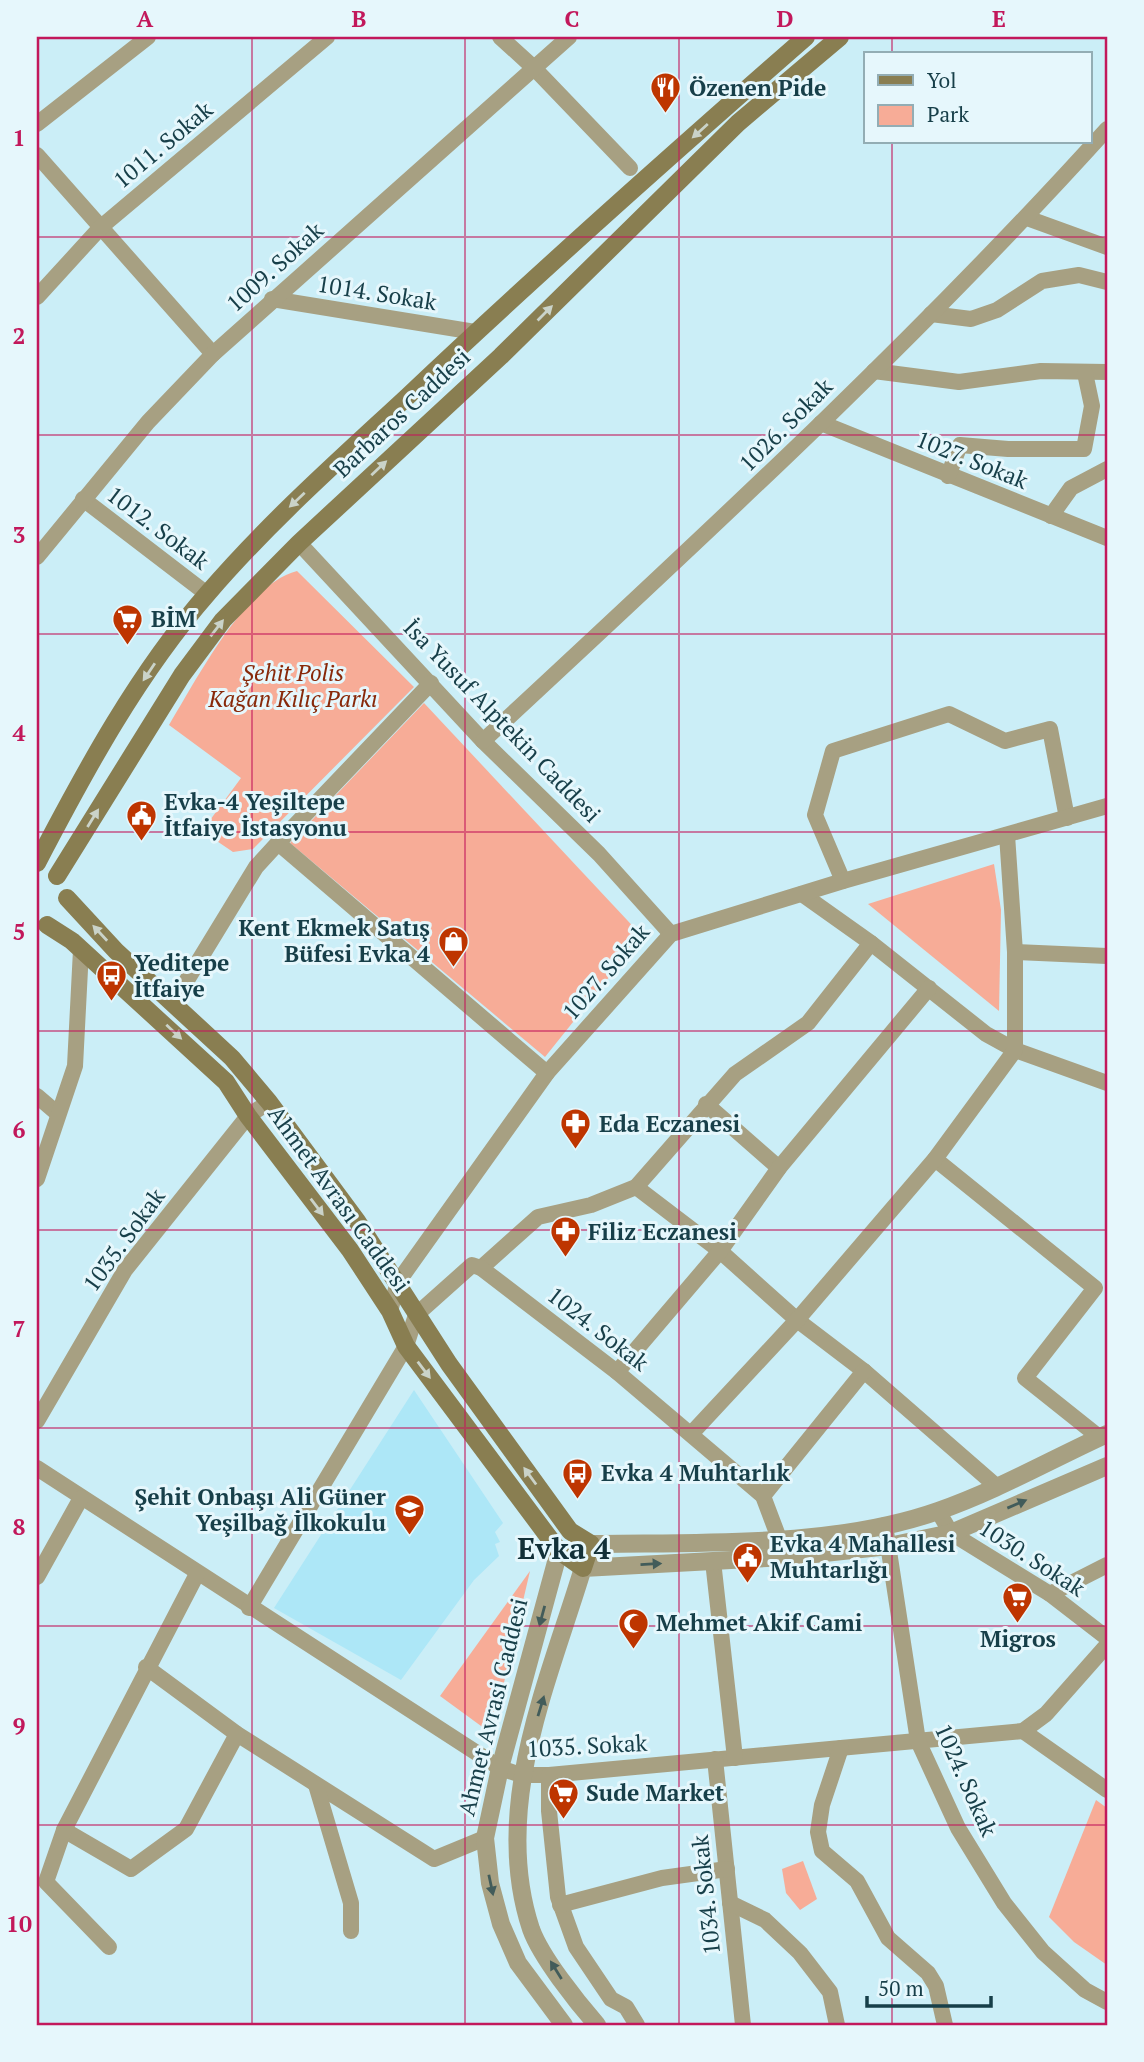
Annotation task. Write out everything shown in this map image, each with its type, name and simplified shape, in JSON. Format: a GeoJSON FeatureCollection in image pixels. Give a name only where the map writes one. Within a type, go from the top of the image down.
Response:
{"type":"FeatureCollection","features":[{"type":"Feature","properties":{"kind":"main road","name":"Barbaros Caddesi"},"geometry":{"type":"LineString","coordinates":[[37,863],[71,796],[137,689],[206,594],[278,518],[475,332],[806,37]]}},
{"type":"Feature","properties":{"kind":"main road","name":"Barbaros Caddesi"},"geometry":{"type":"LineString","coordinates":[[57,876],[181,675],[223,620],[299,542],[501,356],[738,123],[840,37]]}},
{"type":"Feature","properties":{"kind":"main road"},"geometry":{"type":"LineString","coordinates":[[37,869],[57,876]]}},
{"type":"Feature","properties":{"kind":"main road","name":"Ahmet Avrası Caddesi"},"geometry":{"type":"LineString","coordinates":[[57,876],[66,890],[67,898],[116,951],[232,1058],[269,1102],[398,1282],[416,1315],[570,1531]]}},
{"type":"Feature","properties":{"kind":"main road"},"geometry":{"type":"LineString","coordinates":[[40,928],[61,914],[67,898]]}},
{"type":"Feature","properties":{"kind":"main road","name":"Ahmet Avrası Caddesi"},"geometry":{"type":"LineString","coordinates":[[40,928],[81,950],[169,1027],[226,1082],[248,1116],[350,1250],[390,1311],[406,1346],[559,1550],[583,1567]]}},
{"type":"Feature","properties":{"kind":"main road"},"geometry":{"type":"LineString","coordinates":[[559,1550],[570,1531],[591,1544],[583,1567]]}},
{"type":"Feature","properties":{"kind":"street"},"geometry":{"type":"LineString","coordinates":[[37,124],[148,37]]}},
{"type":"Feature","properties":{"kind":"street","name":"1011. Sokak"},"geometry":{"type":"LineString","coordinates":[[37,297],[101,227],[327,37]]}},
{"type":"Feature","properties":{"kind":"street"},"geometry":{"type":"LineString","coordinates":[[500,37],[534,68],[630,169]]}},
{"type":"Feature","properties":{"kind":"street","name":"1009. Sokak"},"geometry":{"type":"LineString","coordinates":[[37,557],[148,422],[213,354],[569,37]]}},
{"type":"Feature","properties":{"kind":"street","name":"1026. Sokak"},"geometry":{"type":"LineString","coordinates":[[483,740],[821,423],[1027,218],[1107,129]]}},
{"type":"Feature","properties":{"kind":"street"},"geometry":{"type":"LineString","coordinates":[[37,155],[213,354]]}},
{"type":"Feature","properties":{"kind":"street"},"geometry":{"type":"LineString","coordinates":[[1027,218],[1107,247]]}},
{"type":"Feature","properties":{"kind":"street"},"geometry":{"type":"LineString","coordinates":[[931,314],[971,319],[997,310],[1042,281],[1079,275],[1107,282]]}},
{"type":"Feature","properties":{"kind":"street","name":"1014. Sokak"},"geometry":{"type":"LineString","coordinates":[[272,299],[475,332]]}},
{"type":"Feature","properties":{"kind":"street"},"geometry":{"type":"LineString","coordinates":[[874,371],[959,382],[1041,372],[1107,372]]}},
{"type":"Feature","properties":{"kind":"street"},"geometry":{"type":"LineString","coordinates":[[948,476],[960,444],[1008,449],[1084,449],[1092,406],[1085,373]]}},
{"type":"Feature","properties":{"kind":"street","name":"1027. Sokak"},"geometry":{"type":"LineString","coordinates":[[821,423],[1107,538]]}},
{"type":"Feature","properties":{"kind":"street"},"geometry":{"type":"LineString","coordinates":[[1051,516],[1071,488],[1107,470]]}},
{"type":"Feature","properties":{"kind":"street","name":"1012. Sokak"},"geometry":{"type":"LineString","coordinates":[[83,499],[206,594]]}},
{"type":"Feature","properties":{"kind":"street","name":"İsa Yusuf Alptekin Caddesi"},"geometry":{"type":"LineString","coordinates":[[299,542],[483,740],[599,854],[671,933]]}},
{"type":"Feature","properties":{"kind":"street"},"geometry":{"type":"LineString","coordinates":[[173,1003],[256,867],[431,683]]}},
{"type":"Feature","properties":{"kind":"street"},"geometry":{"type":"LineString","coordinates":[[843,881],[815,815],[833,751],[949,715],[1005,741],[1050,729],[1067,818]]}},
{"type":"Feature","properties":{"kind":"street","name":"1027. Sokak"},"geometry":{"type":"LineString","coordinates":[[390,1311],[398,1282],[547,1073],[671,933],[1107,806]]}},
{"type":"Feature","properties":{"kind":"street"},"geometry":{"type":"LineString","coordinates":[[691,1434],[797,1320],[935,1159],[1015,1050],[1015,952],[1007,835]]}},
{"type":"Feature","properties":{"kind":"street"},"geometry":{"type":"LineString","coordinates":[[278,842],[547,1073]]}},
{"type":"Feature","properties":{"kind":"street"},"geometry":{"type":"LineString","coordinates":[[802,894],[871,943],[986,1034],[1015,1050],[1107,1083]]}},
{"type":"Feature","properties":{"kind":"street"},"geometry":{"type":"LineString","coordinates":[[249,1608],[406,1346],[416,1315],[472,1265],[481,1268],[538,1217],[591,1205],[636,1187],[735,1073],[808,1023],[871,943]]}},
{"type":"Feature","properties":{"kind":"street"},"geometry":{"type":"LineString","coordinates":[[37,1179],[75,1066],[81,950]]}},
{"type":"Feature","properties":{"kind":"street"},"geometry":{"type":"LineString","coordinates":[[1015,952],[1107,956]]}},
{"type":"Feature","properties":{"kind":"street"},"geometry":{"type":"LineString","coordinates":[[617,1372],[720,1251],[779,1168],[929,988]]}},
{"type":"Feature","properties":{"kind":"street"},"geometry":{"type":"LineString","coordinates":[[37,1096],[58,1114]]}},
{"type":"Feature","properties":{"kind":"street","name":"1035. Sokak"},"geometry":{"type":"LineString","coordinates":[[37,1421],[125,1270],[248,1116],[269,1102]]}},
{"type":"Feature","properties":{"kind":"street"},"geometry":{"type":"LineString","coordinates":[[706,1104],[779,1168]]}},
{"type":"Feature","properties":{"kind":"street"},"geometry":{"type":"LineString","coordinates":[[583,1567],[713,1561],[783,1549],[885,1525],[938,1511],[1103,1436],[1025,1378],[1095,1288],[935,1159]]}},
{"type":"Feature","properties":{"kind":"street"},"geometry":{"type":"LineString","coordinates":[[636,1187],[720,1251],[797,1320],[864,1371],[995,1485]]}},
{"type":"Feature","properties":{"kind":"street","name":"1024. Sokak"},"geometry":{"type":"LineString","coordinates":[[481,1268],[617,1372],[762,1496],[783,1549]]}},
{"type":"Feature","properties":{"kind":"street"},"geometry":{"type":"LineString","coordinates":[[762,1496],[864,1371]]}},
{"type":"Feature","properties":{"kind":"street"},"geometry":{"type":"LineString","coordinates":[[591,1544],[783,1549],[890,1546],[951,1533],[1107,1466]]}},
{"type":"Feature","properties":{"kind":"street","name":"1035. Sokak"},"geometry":{"type":"LineString","coordinates":[[37,1468],[249,1608],[500,1768],[521,1775],[549,1775],[1023,1731]]}},
{"type":"Feature","properties":{"kind":"street"},"geometry":{"type":"LineString","coordinates":[[37,1577],[81,1498]]}},
{"type":"Feature","properties":{"kind":"street","name":"1030. Sokak"},"geometry":{"type":"LineString","coordinates":[[938,1511],[951,1533],[1050,1594],[1107,1638]]}},
{"type":"Feature","properties":{"kind":"street","name":"1024. Sokak"},"geometry":{"type":"LineString","coordinates":[[885,1525],[918,1741],[958,1828],[1004,1903],[1043,1952],[1086,1990],[1107,2002]]}},
{"type":"Feature","properties":{"kind":"street","name":"Ahmet Avrasi Caddesi"},"geometry":{"type":"LineString","coordinates":[[559,1550],[500,1768],[485,1838],[490,1883],[501,1924],[518,1963],[564,2025]]}},
{"type":"Feature","properties":{"kind":"street"},"geometry":{"type":"LineString","coordinates":[[713,1561],[735,1758]]}},
{"type":"Feature","properties":{"kind":"street"},"geometry":{"type":"LineString","coordinates":[[1050,1594],[1107,1564]]}},
{"type":"Feature","properties":{"kind":"street","name":"Ahmet Avrasi Caddesi"},"geometry":{"type":"LineString","coordinates":[[583,1567],[521,1775],[516,1854],[532,1930],[575,2000],[597,2025]]}},
{"type":"Feature","properties":{"kind":"street"},"geometry":{"type":"LineString","coordinates":[[108,1947],[46,1882],[64,1830],[146,1667],[197,1574]]}},
{"type":"Feature","properties":{"kind":"street"},"geometry":{"type":"LineString","coordinates":[[1107,1645],[1046,1714],[1023,1731],[1107,1790]]}},
{"type":"Feature","properties":{"kind":"street"},"geometry":{"type":"LineString","coordinates":[[146,1667],[237,1734],[434,1859],[485,1838]]}},
{"type":"Feature","properties":{"kind":"street"},"geometry":{"type":"LineString","coordinates":[[64,1830],[131,1869],[186,1829],[237,1734]]}},
{"type":"Feature","properties":{"kind":"street"},"geometry":{"type":"LineString","coordinates":[[841,1748],[822,1805],[818,1832],[822,1851],[857,1881],[888,1938],[928,1973],[936,1986],[945,2025]]}},
{"type":"Feature","properties":{"kind":"street","name":"1034. Sokak"},"geometry":{"type":"LineString","coordinates":[[715,1759],[743,2025]]}},
{"type":"Feature","properties":{"kind":"street"},"geometry":{"type":"LineString","coordinates":[[549,1775],[549,1811],[560,1905],[576,1947],[611,1999],[626,2007],[637,2025]]}},
{"type":"Feature","properties":{"kind":"street"},"geometry":{"type":"LineString","coordinates":[[316,1785],[351,1903],[351,1931]]}},
{"type":"Feature","properties":{"kind":"street"},"geometry":{"type":"LineString","coordinates":[[560,1905],[662,1878],[727,1869]]}},
{"type":"Feature","properties":{"kind":"street"},"geometry":{"type":"LineString","coordinates":[[730,1903],[765,1920],[800,1952],[830,1992],[837,2025]]}},
{"type":"Feature","properties":{"kind":"shaded area","name":"Şehit Onbaşı Ali Güner Yeşilbağ İlkokulu"},"geometry":{"type":"Polygon","coordinates":[[[414,1390],[503,1523],[495,1532],[500,1542],[495,1544],[499,1556],[474,1580],[401,1680],[274,1608],[414,1390]]]}},
{"type":"Feature","properties":{"kind":"green space","name":"Şehit Polis Kağan Kılıç Parkı"},"geometry":{"type":"Polygon","coordinates":[[[297,571],[414,687],[253,849],[233,852],[202,831],[241,778],[169,725],[208,660],[241,614],[259,594],[278,580],[297,571]]]}},
{"type":"Feature","properties":{"kind":"green space"},"geometry":{"type":"Polygon","coordinates":[[[424,703],[642,936],[545,1057],[290,843],[424,703]]]}},
{"type":"Feature","properties":{"kind":"green space"},"geometry":{"type":"Polygon","coordinates":[[[994,864],[1001,910],[999,1011],[868,904],[994,864]]]}},
{"type":"Feature","properties":{"kind":"green space"},"geometry":{"type":"Polygon","coordinates":[[[530,1571],[492,1734],[440,1696],[530,1571]]]}},
{"type":"Feature","properties":{"kind":"green space"},"geometry":{"type":"Polygon","coordinates":[[[1096,1800],[1107,1808],[1107,1965],[1074,1942],[1049,1917],[1096,1800]]]}},
{"type":"Feature","properties":{"kind":"green space"},"geometry":{"type":"Polygon","coordinates":[[[803,1861],[817,1899],[800,1910],[786,1893],[782,1869],[803,1861]]]}},
{"type":"Feature","properties":{"kind":"place","name":"Özenen Pide"},"geometry":{"type":"Point","coordinates":[666,115]}},
{"type":"Feature","properties":{"kind":"place","name":"BİM"},"geometry":{"type":"Point","coordinates":[128,646]}},
{"type":"Feature","properties":{"kind":"place","name":"Evka-4 Yeşiltepe İtfaiye İstasyonu"},"geometry":{"type":"Point","coordinates":[141,842]}},
{"type":"Feature","properties":{"kind":"place","name":"Kent Ekmek Satış Büfesi Evka 4"},"geometry":{"type":"Point","coordinates":[453,968]}},
{"type":"Feature","properties":{"kind":"place","name":"Yeditepe İtfaiye"},"geometry":{"type":"Point","coordinates":[111,1003]}},
{"type":"Feature","properties":{"kind":"place","name":"Eda Eczanesi"},"geometry":{"type":"Point","coordinates":[576,1151]}},
{"type":"Feature","properties":{"kind":"place","name":"Filiz Eczanesi"},"geometry":{"type":"Point","coordinates":[565,1259]}},
{"type":"Feature","properties":{"kind":"place","name":"Evka 4 Muhtarlık"},"geometry":{"type":"Point","coordinates":[578,1500]}},
{"type":"Feature","properties":{"kind":"place","name":"Şehit Onbaşı Ali Güner Yeşilbağ İlkokulu"},"geometry":{"type":"Point","coordinates":[409,1537]}},
{"type":"Feature","properties":{"kind":"place","name":"Evka 4 Mahallesi Muhtarlığı"},"geometry":{"type":"Point","coordinates":[747,1584]}},
{"type":"Feature","properties":{"kind":"place","name":"Migros"},"geometry":{"type":"Point","coordinates":[1018,1625]}},
{"type":"Feature","properties":{"kind":"place","name":"Mehmet Akif Cami"},"geometry":{"type":"Point","coordinates":[633,1650]}},
{"type":"Feature","properties":{"kind":"place","name":"Sude Market"},"geometry":{"type":"Point","coordinates":[563,1820]}},
{"type":"Feature","properties":{"kind":"district","name":"Evka 4"},"geometry":{"type":"Point","coordinates":[564,1549]}}]}
